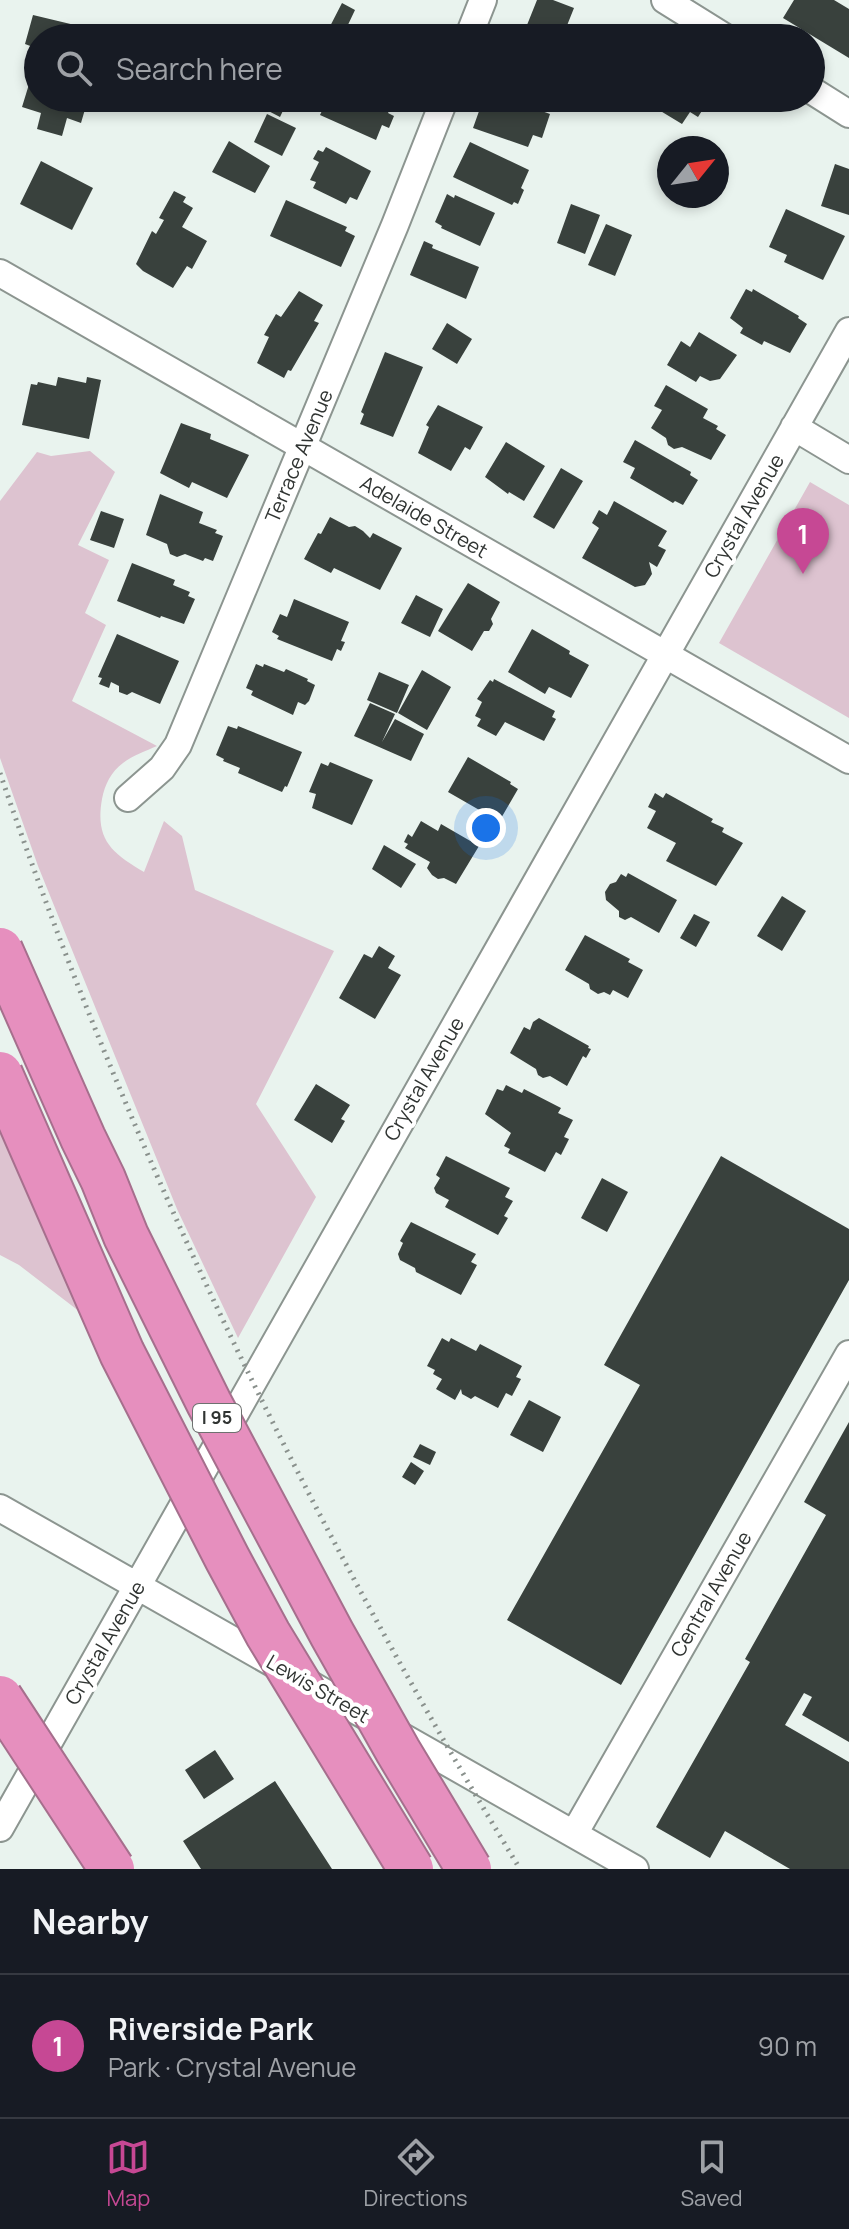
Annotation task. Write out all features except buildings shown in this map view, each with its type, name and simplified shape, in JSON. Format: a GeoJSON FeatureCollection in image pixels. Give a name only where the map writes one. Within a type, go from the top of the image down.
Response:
{"type":"FeatureCollection","features":[{"type":"Feature","properties":{"kind":"highway","name":"I 95"},"geometry":{"type":"LineString","coordinates":[[0,950],[126,1236],[209,1403],[339,1647],[469,1869]]}},
{"type":"Feature","properties":{"kind":"highway"},"geometry":{"type":"LineString","coordinates":[[0,1074],[122,1353],[227,1558],[268,1634],[411,1869]]}},
{"type":"Feature","properties":{"kind":"highway"},"geometry":{"type":"LineString","coordinates":[[0,1698],[112,1869]]}},
{"type":"Feature","properties":{"kind":"street"},"geometry":{"type":"LineString","coordinates":[[474,24],[483,0]]}},
{"type":"Feature","properties":{"kind":"street"},"geometry":{"type":"LineString","coordinates":[[665,0],[704,24]]}},
{"type":"Feature","properties":{"kind":"street"},"geometry":{"type":"LineString","coordinates":[[825,99],[849,114]]}},
{"type":"Feature","properties":{"kind":"street","name":"Terrace Avenue"},"geometry":{"type":"LineString","coordinates":[[128,798],[162,768],[178,745],[439,112]]}},
{"type":"Feature","properties":{"kind":"street","name":"Adelaide Street"},"geometry":{"type":"LineString","coordinates":[[0,273],[849,760]]}},
{"type":"Feature","properties":{"kind":"street","name":"Crystal Avenue"},"geometry":{"type":"LineString","coordinates":[[0,1828],[849,331]]}},
{"type":"Feature","properties":{"kind":"street"},"geometry":{"type":"LineString","coordinates":[[794,427],[849,460]]}},
{"type":"Feature","properties":{"kind":"street","name":"Central Avenue"},"geometry":{"type":"LineString","coordinates":[[574,1834],[849,1354]]}},
{"type":"Feature","properties":{"kind":"street","name":"Lewis Street"},"geometry":{"type":"LineString","coordinates":[[0,1508],[635,1869]]}},
{"type":"Feature","properties":{"kind":"path"},"geometry":{"type":"LineString","coordinates":[[0,773],[34,869],[122,1090],[182,1232],[234,1343],[384,1633],[520,1869]]}},
{"type":"Feature","properties":{"kind":"shaded area"},"geometry":{"type":"Polygon","coordinates":[[[90,451],[115,472],[78,545],[109,560],[85,613],[106,625],[72,701],[157,746],[127,760],[109,779],[100,813],[104,835],[114,851],[144,872],[164,821],[182,836],[195,890],[334,951],[256,1104],[316,1197],[238,1338],[177,1209],[38,866],[0,758],[0,501],[37,452],[51,456],[90,451]]]}},
{"type":"Feature","properties":{"kind":"shaded area"},"geometry":{"type":"Polygon","coordinates":[[[810,482],[849,505],[849,718],[719,643],[810,482]]]}},
{"type":"Feature","properties":{"kind":"shaded area"},"geometry":{"type":"Polygon","coordinates":[[[0,1126],[84,1315],[19,1265],[0,1255],[0,1126]]]}},
{"type":"Feature","properties":{"kind":"place","name":"Riverside Park"},"geometry":{"type":"Point","coordinates":[803,574]}}]}
